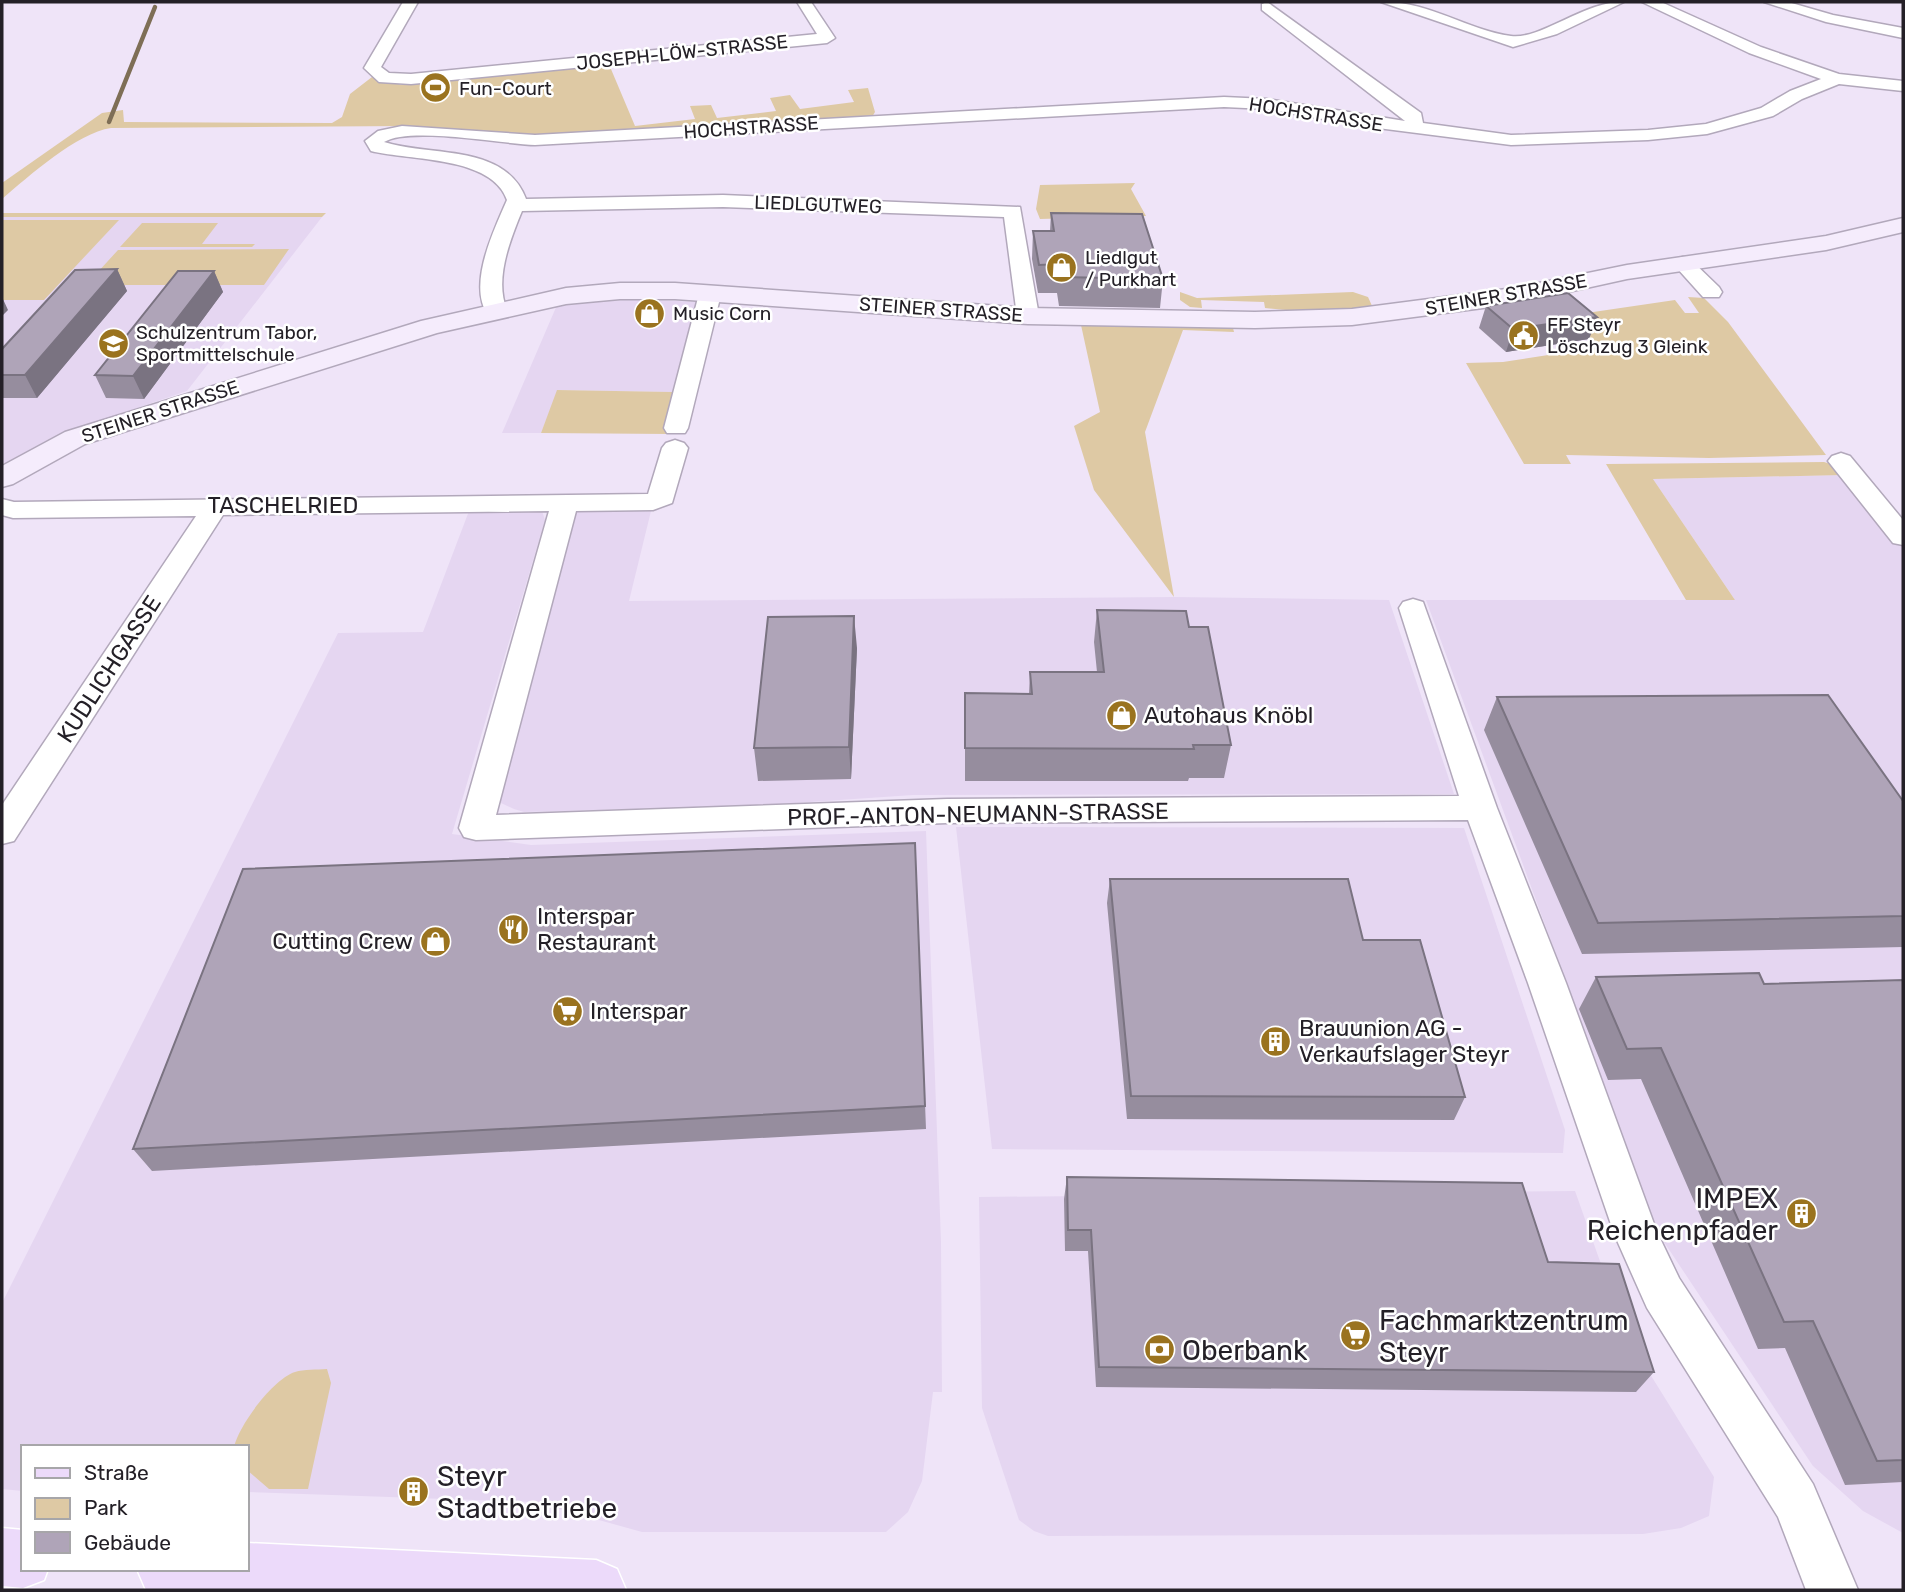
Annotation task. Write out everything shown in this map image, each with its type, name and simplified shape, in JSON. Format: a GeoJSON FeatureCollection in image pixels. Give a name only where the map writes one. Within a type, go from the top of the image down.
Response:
{"type":"FeatureCollection","features":[{"type":"Feature","properties":{"kind":"main road"},"geometry":{"type":"LineString","coordinates":[[2,1557],[21,1559]]}},
{"type":"Feature","properties":{"kind":"main road"},"geometry":{"type":"LineString","coordinates":[[207,1571],[596,1590]]}},
{"type":"Feature","properties":{"kind":"street","name":"JOSEPH-LÖW-STRASSE"},"geometry":{"type":"LineString","coordinates":[[410,2],[372,68],[386,78],[411,79],[827,37],[804,2]]}},
{"type":"Feature","properties":{"kind":"street"},"geometry":{"type":"LineString","coordinates":[[1389,2],[1513,42],[1551,31],[1616,2]]}},
{"type":"Feature","properties":{"kind":"street"},"geometry":{"type":"LineString","coordinates":[[1648,2],[1755,50],[1837,79],[1903,86]]}},
{"type":"Feature","properties":{"kind":"street"},"geometry":{"type":"LineString","coordinates":[[1772,2],[1838,21],[1903,33]]}},
{"type":"Feature","properties":{"kind":"street","name":"HOCHSTRASSE"},"geometry":{"type":"LineString","coordinates":[[1267,7],[1415,117],[1413,128]]}},
{"type":"Feature","properties":{"kind":"street","name":"HOCHSTRASSE"},"geometry":{"type":"LineString","coordinates":[[516,205],[514,186],[495,169],[387,150],[378,147],[374,141],[381,134],[407,129],[535,140],[1224,102],[1267,104],[1413,128],[1511,140],[1695,130],[1746,120],[1837,79]]}},
{"type":"Feature","properties":{"kind":"street","name":"LIEDLGUTWEG"},"geometry":{"type":"LineString","coordinates":[[516,205],[723,201],[1013,211],[1028,316]]}},
{"type":"Feature","properties":{"kind":"street"},"geometry":{"type":"LineString","coordinates":[[496,310],[490,296],[499,241],[516,205]]}},
{"type":"Feature","properties":{"kind":"street","name":"STEINER STRASSE"},"geometry":{"type":"LineString","coordinates":[[2,478],[75,438],[385,340],[496,310],[593,293],[644,291],[710,294],[1028,316],[1255,320],[1352,317],[1447,307],[1684,263],[1826,243],[1903,225]]}},
{"type":"Feature","properties":{"kind":"street"},"geometry":{"type":"LineString","coordinates":[[1684,263],[1711,292]]}},
{"type":"Feature","properties":{"kind":"street","name":"TASCHELRIED"},"geometry":{"type":"LineString","coordinates":[[2,507],[13,510],[659,500],[663,497],[710,294]]}},
{"type":"Feature","properties":{"kind":"street"},"geometry":{"type":"LineString","coordinates":[[1841,460],[1903,537]]}},
{"type":"Feature","properties":{"kind":"street","name":"PROF.-ANTON-NEUMANN-STRASSE"},"geometry":{"type":"LineString","coordinates":[[565,503],[476,828],[947,811],[1480,808]]}},
{"type":"Feature","properties":{"kind":"street","name":"KUDLICHGASSE"},"geometry":{"type":"LineString","coordinates":[[2,832],[216,505]]}},
{"type":"Feature","properties":{"kind":"street"},"geometry":{"type":"LineString","coordinates":[[1413,608],[1480,808],[1647,1259],[1663,1293],[1796,1501],[1832,1590]]}},
{"type":"Feature","properties":{"kind":"shaded area","name":"Schulzentrum Tabor, Sportmittelschule"},"geometry":{"type":"Polygon","coordinates":[[[2,217],[322,217],[187,391],[72,430],[11,463],[2,463],[2,217]]]}},
{"type":"Feature","properties":{"kind":"shaded area"},"geometry":{"type":"Polygon","coordinates":[[[611,298],[699,302],[673,392],[558,390],[541,433],[502,433],[557,305],[611,298]]]}},
{"type":"Feature","properties":{"kind":"shaded area"},"geometry":{"type":"Polygon","coordinates":[[[1844,475],[1903,546],[1903,1533],[1863,1511],[1813,1466],[1658,1233],[1426,600],[1735,600],[1653,479],[1844,475]]]}},
{"type":"Feature","properties":{"kind":"shaded area"},"geometry":{"type":"Polygon","coordinates":[[[469,511],[542,511],[545,520],[452,834],[531,845],[926,831],[941,1242],[942,1392],[933,1392],[922,1481],[908,1512],[886,1532],[642,1532],[534,1502],[248,1492],[248,1445],[21,1445],[21,1491],[2,1489],[2,1303],[338,633],[423,632],[469,511]]]}},
{"type":"Feature","properties":{"kind":"shaded area"},"geometry":{"type":"Polygon","coordinates":[[[575,511],[651,511],[629,601],[1174,597],[1389,600],[1454,794],[913,795],[752,806],[524,812],[514,809],[501,803],[495,792],[575,511]]]}},
{"type":"Feature","properties":{"kind":"shaded area"},"geometry":{"type":"Polygon","coordinates":[[[956,827],[1464,828],[1565,1130],[1563,1153],[992,1149],[956,827]]]}},
{"type":"Feature","properties":{"kind":"shaded area"},"geometry":{"type":"Polygon","coordinates":[[[1575,1191],[1627,1337],[1714,1477],[1709,1516],[1681,1528],[1643,1534],[1048,1536],[1034,1531],[1019,1520],[982,1408],[979,1197],[1575,1191]]]}},
{"type":"Feature","properties":{"kind":"green space"},"geometry":{"type":"Polygon","coordinates":[[[608,62],[635,126],[695,119],[690,106],[711,105],[717,118],[776,111],[770,98],[790,95],[800,109],[854,102],[848,90],[868,88],[875,112],[872,117],[529,138],[408,126],[111,128],[83,138],[69,147],[2,199],[2,183],[102,113],[123,110],[124,122],[332,123],[342,117],[350,94],[372,77],[402,85],[533,73],[539,69],[608,62]]]}},
{"type":"Feature","properties":{"kind":"green space"},"geometry":{"type":"Polygon","coordinates":[[[1135,183],[1131,189],[1146,216],[1040,219],[1036,209],[1040,185],[1135,183]]]}},
{"type":"Feature","properties":{"kind":"green space"},"geometry":{"type":"Polygon","coordinates":[[[2,213],[326,213],[322,217],[2,217],[2,213]]]}},
{"type":"Feature","properties":{"kind":"green space"},"geometry":{"type":"Polygon","coordinates":[[[2,220],[119,220],[44,300],[2,300],[2,220]]]}},
{"type":"Feature","properties":{"kind":"green space"},"geometry":{"type":"Polygon","coordinates":[[[142,223],[218,223],[202,244],[255,244],[252,247],[120,247],[142,223]]]}},
{"type":"Feature","properties":{"kind":"green space"},"geometry":{"type":"Polygon","coordinates":[[[289,249],[264,285],[86,285],[118,250],[289,249]]]}},
{"type":"Feature","properties":{"kind":"green space"},"geometry":{"type":"Polygon","coordinates":[[[1180,292],[1197,298],[1353,292],[1368,297],[1373,308],[1317,313],[1265,308],[1264,302],[1201,300],[1202,308],[1190,307],[1180,300],[1180,292]]]}},
{"type":"Feature","properties":{"kind":"green space"},"geometry":{"type":"Polygon","coordinates":[[[1688,297],[1704,298],[1728,322],[1826,455],[1709,458],[1566,455],[1571,464],[1524,464],[1466,363],[1503,362],[1600,347],[1566,316],[1675,300],[1685,313],[1699,313],[1688,297]]]}},
{"type":"Feature","properties":{"kind":"green space"},"geometry":{"type":"Polygon","coordinates":[[[699,302],[703,303],[669,434],[541,433],[557,390],[673,392],[699,302]]]}},
{"type":"Feature","properties":{"kind":"green space"},"geometry":{"type":"Polygon","coordinates":[[[1081,325],[1233,328],[1234,332],[1183,330],[1145,432],[1174,597],[1094,490],[1074,426],[1100,412],[1081,325]]]}},
{"type":"Feature","properties":{"kind":"green space"},"geometry":{"type":"Polygon","coordinates":[[[1824,462],[1834,465],[1844,475],[1653,479],[1735,600],[1686,600],[1606,464],[1824,462]]]}},
{"type":"Feature","properties":{"kind":"green space"},"geometry":{"type":"Polygon","coordinates":[[[327,1369],[331,1383],[308,1489],[269,1489],[248,1471],[248,1445],[235,1445],[243,1427],[267,1393],[286,1376],[299,1371],[327,1369]]]}},
{"type":"Feature","properties":{"kind":"building"},"geometry":{"type":"Polygon","coordinates":[[[1051,213],[1142,214],[1163,279],[1060,277],[1059,264],[1039,265],[1033,231],[1054,231],[1051,213]]]}},
{"type":"Feature","properties":{"kind":"building"},"geometry":{"type":"Polygon","coordinates":[[[117,269],[25,375],[2,375],[2,349],[75,270],[117,269]]]}},
{"type":"Feature","properties":{"kind":"building"},"geometry":{"type":"Polygon","coordinates":[[[178,271],[214,271],[133,376],[95,375],[178,271]]]}},
{"type":"Feature","properties":{"kind":"building"},"geometry":{"type":"Polygon","coordinates":[[[1568,293],[1597,317],[1513,329],[1486,306],[1568,293]]]}},
{"type":"Feature","properties":{"kind":"building","name":"Autohaus Knöbl"},"geometry":{"type":"Polygon","coordinates":[[[1097,610],[1186,611],[1189,627],[1208,627],[1231,745],[1193,745],[1194,749],[965,748],[965,693],[1032,694],[1030,672],[1104,672],[1097,610]]]}},
{"type":"Feature","properties":{"kind":"building"},"geometry":{"type":"Polygon","coordinates":[[[854,616],[849,747],[754,748],[768,617],[854,616]]]}},
{"type":"Feature","properties":{"kind":"building"},"geometry":{"type":"Polygon","coordinates":[[[1828,695],[1903,801],[1903,916],[1598,923],[1497,697],[1828,695]]]}},
{"type":"Feature","properties":{"kind":"building","name":"Interspar"},"geometry":{"type":"Polygon","coordinates":[[[915,843],[925,1106],[133,1149],[243,869],[915,843]]]}},
{"type":"Feature","properties":{"kind":"building","name":"Brauunion AG - Verkaufslager Steyr"},"geometry":{"type":"Polygon","coordinates":[[[1110,879],[1348,879],[1363,940],[1420,940],[1465,1097],[1131,1096],[1110,879]]]}},
{"type":"Feature","properties":{"kind":"building","name":"IMPEX Reichenpfader"},"geometry":{"type":"Polygon","coordinates":[[[1759,973],[1764,984],[1903,980],[1903,1460],[1877,1461],[1813,1321],[1784,1322],[1661,1048],[1627,1049],[1596,977],[1759,973]]]}},
{"type":"Feature","properties":{"kind":"building","name":"Fachmarktzentrum Steyr"},"geometry":{"type":"Polygon","coordinates":[[[1067,1177],[1522,1183],[1548,1262],[1619,1264],[1654,1372],[1099,1367],[1091,1230],[1068,1230],[1067,1177]]]}},
{"type":"Feature","properties":{"kind":"waterway"},"geometry":{"type":"LineString","coordinates":[[109,122],[155,7]]}},
{"type":"Feature","properties":{"kind":"place","name":"Fun-Court"},"geometry":{"type":"Point","coordinates":[436,88]}},
{"type":"Feature","properties":{"kind":"place","name":"Liedlgut / Purkhart"},"geometry":{"type":"Point","coordinates":[1062,268]}},
{"type":"Feature","properties":{"kind":"place","name":"Music Corn"},"geometry":{"type":"Point","coordinates":[650,313]}},
{"type":"Feature","properties":{"kind":"place","name":"FF Steyr Löschzug 3 Gleink"},"geometry":{"type":"Point","coordinates":[1524,335]}},
{"type":"Feature","properties":{"kind":"place","name":"Schulzentrum Tabor, Sportmittelschule"},"geometry":{"type":"Point","coordinates":[113,343]}},
{"type":"Feature","properties":{"kind":"place","name":"Autohaus Knöbl"},"geometry":{"type":"Point","coordinates":[1121,715]}},
{"type":"Feature","properties":{"kind":"place","name":"Interspar Restaurant"},"geometry":{"type":"Point","coordinates":[514,929]}},
{"type":"Feature","properties":{"kind":"place","name":"Cutting Crew"},"geometry":{"type":"Point","coordinates":[436,941]}},
{"type":"Feature","properties":{"kind":"place","name":"Interspar"},"geometry":{"type":"Point","coordinates":[567,1011]}},
{"type":"Feature","properties":{"kind":"place","name":"Brauunion AG - Verkaufslager Steyr"},"geometry":{"type":"Point","coordinates":[1276,1041]}},
{"type":"Feature","properties":{"kind":"place","name":"IMPEX Reichenpfader"},"geometry":{"type":"Point","coordinates":[1801,1214]}},
{"type":"Feature","properties":{"kind":"place","name":"Fachmarktzentrum Steyr"},"geometry":{"type":"Point","coordinates":[1356,1336]}},
{"type":"Feature","properties":{"kind":"place","name":"Oberbank"},"geometry":{"type":"Point","coordinates":[1159,1350]}},
{"type":"Feature","properties":{"kind":"place","name":"Steyr Stadtbetriebe"},"geometry":{"type":"Point","coordinates":[414,1492]}}]}
